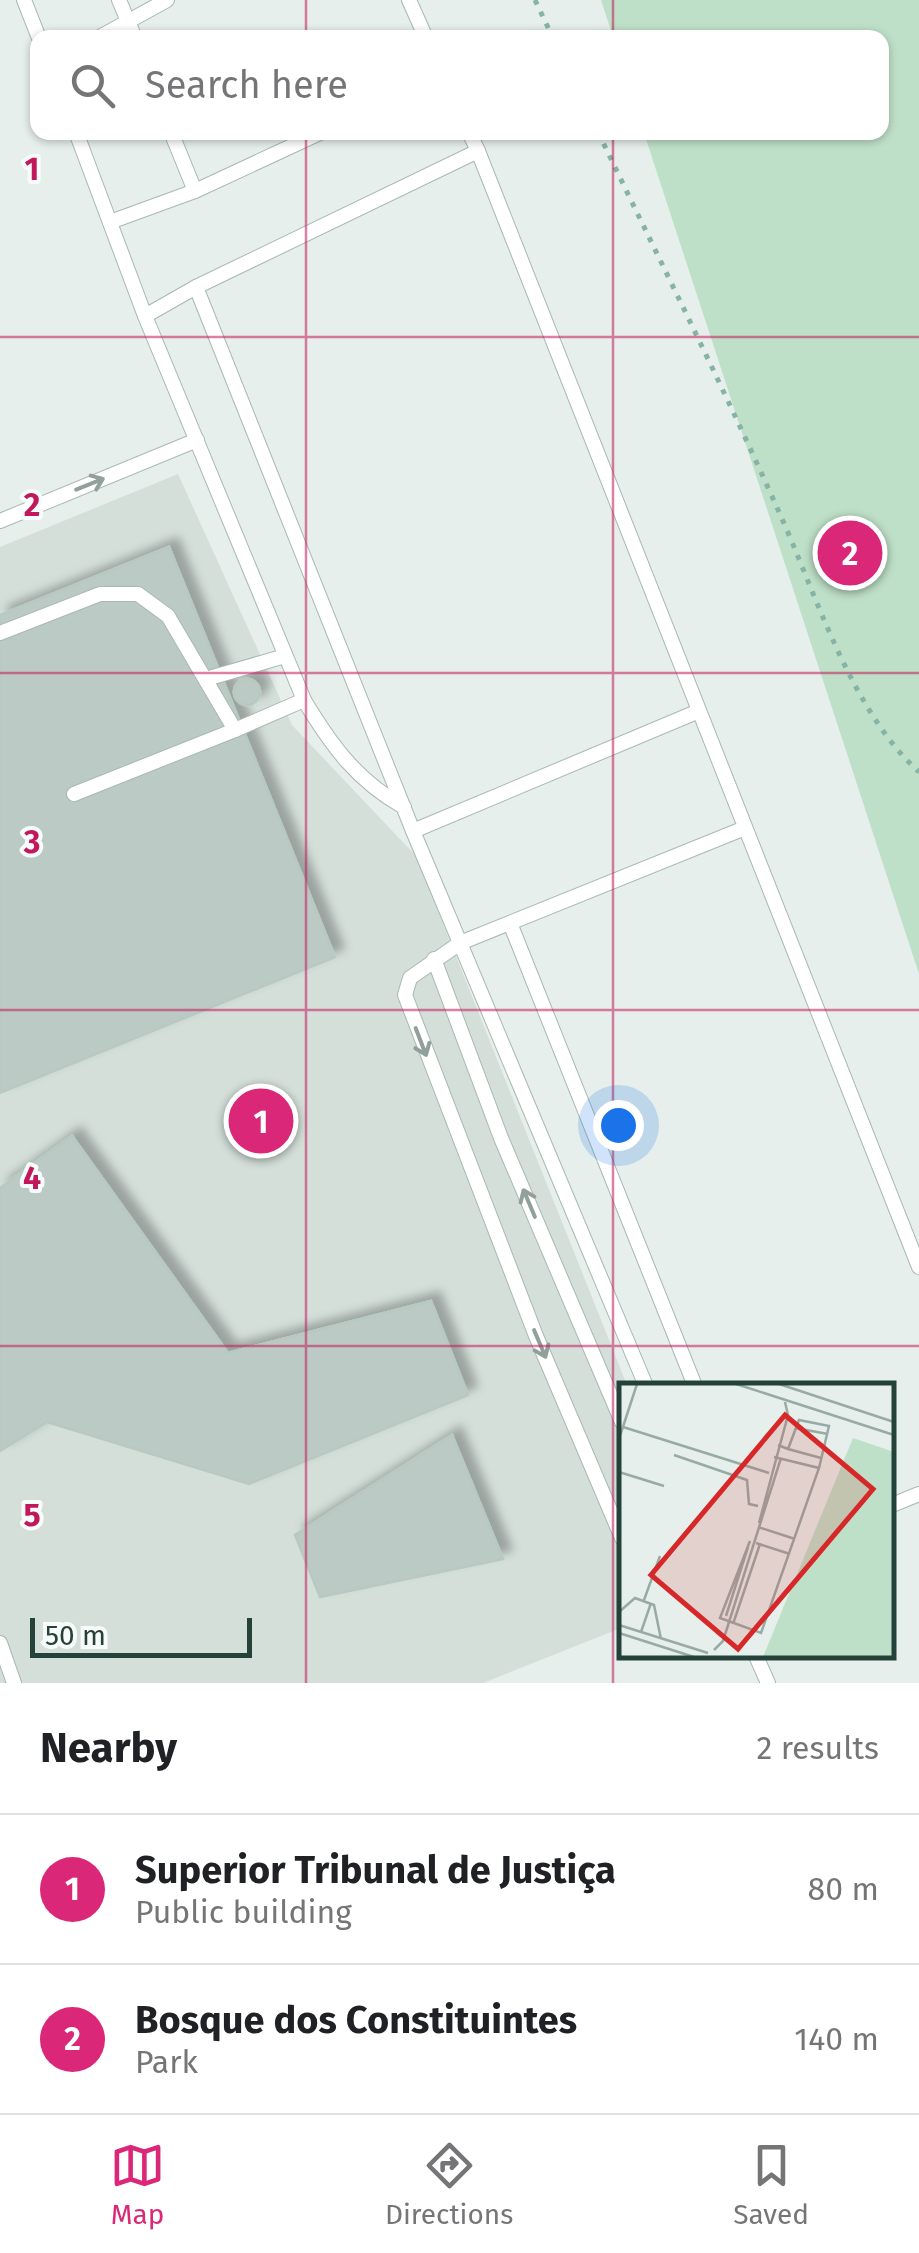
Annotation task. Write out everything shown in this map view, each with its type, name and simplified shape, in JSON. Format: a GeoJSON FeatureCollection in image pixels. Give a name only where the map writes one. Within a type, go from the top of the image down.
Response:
{"type":"FeatureCollection","features":[{"type":"Feature","properties":{"kind":"lane"},"geometry":{"type":"LineString","coordinates":[[24,0],[36,30]]}},
{"type":"Feature","properties":{"kind":"lane"},"geometry":{"type":"LineString","coordinates":[[119,0],[132,30]]}},
{"type":"Feature","properties":{"kind":"lane"},"geometry":{"type":"LineString","coordinates":[[114,30],[168,0]]}},
{"type":"Feature","properties":{"kind":"lane"},"geometry":{"type":"LineString","coordinates":[[409,0],[422,30]]}},
{"type":"Feature","properties":{"kind":"lane"},"geometry":{"type":"LineString","coordinates":[[79,140],[145,316],[304,700],[328,742],[354,772],[378,792],[404,806]]}},
{"type":"Feature","properties":{"kind":"lane"},"geometry":{"type":"LineString","coordinates":[[174,140],[194,190]]}},
{"type":"Feature","properties":{"kind":"lane"},"geometry":{"type":"LineString","coordinates":[[110,222],[194,190],[304,140]]}},
{"type":"Feature","properties":{"kind":"lane"},"geometry":{"type":"LineString","coordinates":[[473,140],[919,1267]]}},
{"type":"Feature","properties":{"kind":"lane"},"geometry":{"type":"LineString","coordinates":[[145,316],[196,287],[478,152]]}},
{"type":"Feature","properties":{"kind":"lane"},"geometry":{"type":"LineString","coordinates":[[196,287],[414,831],[645,1383]]}},
{"type":"Feature","properties":{"kind":"lane"},"geometry":{"type":"LineString","coordinates":[[0,521],[197,440]]}},
{"type":"Feature","properties":{"kind":"lane"},"geometry":{"type":"LineString","coordinates":[[0,633],[100,594],[138,594],[168,616],[236,730]]}},
{"type":"Feature","properties":{"kind":"lane"},"geometry":{"type":"LineString","coordinates":[[206,680],[285,656]]}},
{"type":"Feature","properties":{"kind":"lane"},"geometry":{"type":"LineString","coordinates":[[74,794],[304,700]]}},
{"type":"Feature","properties":{"kind":"lane"},"geometry":{"type":"LineString","coordinates":[[414,831],[699,712]]}},
{"type":"Feature","properties":{"kind":"lane"},"geometry":{"type":"LineString","coordinates":[[619,1531],[536,1336],[405,995],[410,978],[460,943],[745,828]]}},
{"type":"Feature","properties":{"kind":"lane"},"geometry":{"type":"LineString","coordinates":[[510,923],[694,1383]]}},
{"type":"Feature","properties":{"kind":"lane"},"geometry":{"type":"LineString","coordinates":[[434,960],[501,1138],[619,1415]]}},
{"type":"Feature","properties":{"kind":"lane"},"geometry":{"type":"LineString","coordinates":[[894,1504],[919,1494]]}},
{"type":"Feature","properties":{"kind":"lane"},"geometry":{"type":"LineString","coordinates":[[0,1644],[14,1683]]}},
{"type":"Feature","properties":{"kind":"lane"},"geometry":{"type":"LineString","coordinates":[[757,1658],[768,1683]]}},
{"type":"Feature","properties":{"kind":"path"},"geometry":{"type":"LineString","coordinates":[[535,0],[549,30]]}},
{"type":"Feature","properties":{"kind":"path"},"geometry":{"type":"LineString","coordinates":[[602,140],[778,510],[854,684],[902,756],[919,772]]}},
{"type":"Feature","properties":{"kind":"shaded area"},"geometry":{"type":"Polygon","coordinates":[[[178,474],[292,725],[416,856],[626,1383],[619,1383],[619,1629],[483,1683],[0,1683],[0,547],[178,474]]]}},
{"type":"Feature","properties":{"kind":"green space"},"geometry":{"type":"Polygon","coordinates":[[[601,0],[919,0],[919,974],[646,140],[889,140],[889,30],[611,30],[601,0]]]}},
{"type":"Feature","properties":{"kind":"building"},"geometry":{"type":"Polygon","coordinates":[[[169,547],[335,957],[0,1093],[0,615],[169,547]]]}},
{"type":"Feature","properties":{"kind":"building"},"geometry":{"type":"Polygon","coordinates":[[[247,679],[257,682],[257,702],[247,705],[237,702],[234,692],[237,682],[247,679]]]}},
{"type":"Feature","properties":{"kind":"building"},"geometry":{"type":"Polygon","coordinates":[[[72,1136],[228,1353],[431,1301],[468,1395],[249,1484],[47,1422],[0,1451],[0,1188],[72,1136]]]}},
{"type":"Feature","properties":{"kind":"building"},"geometry":{"type":"Polygon","coordinates":[[[452,1435],[503,1559],[320,1597],[295,1535],[452,1435]]]}},
{"type":"Feature","properties":{"kind":"place","name":"Bosque dos Constituintes"},"geometry":{"type":"Point","coordinates":[850,553]}},
{"type":"Feature","properties":{"kind":"place","name":"Superior Tribunal de Justiça"},"geometry":{"type":"Point","coordinates":[261,1121]}}]}
